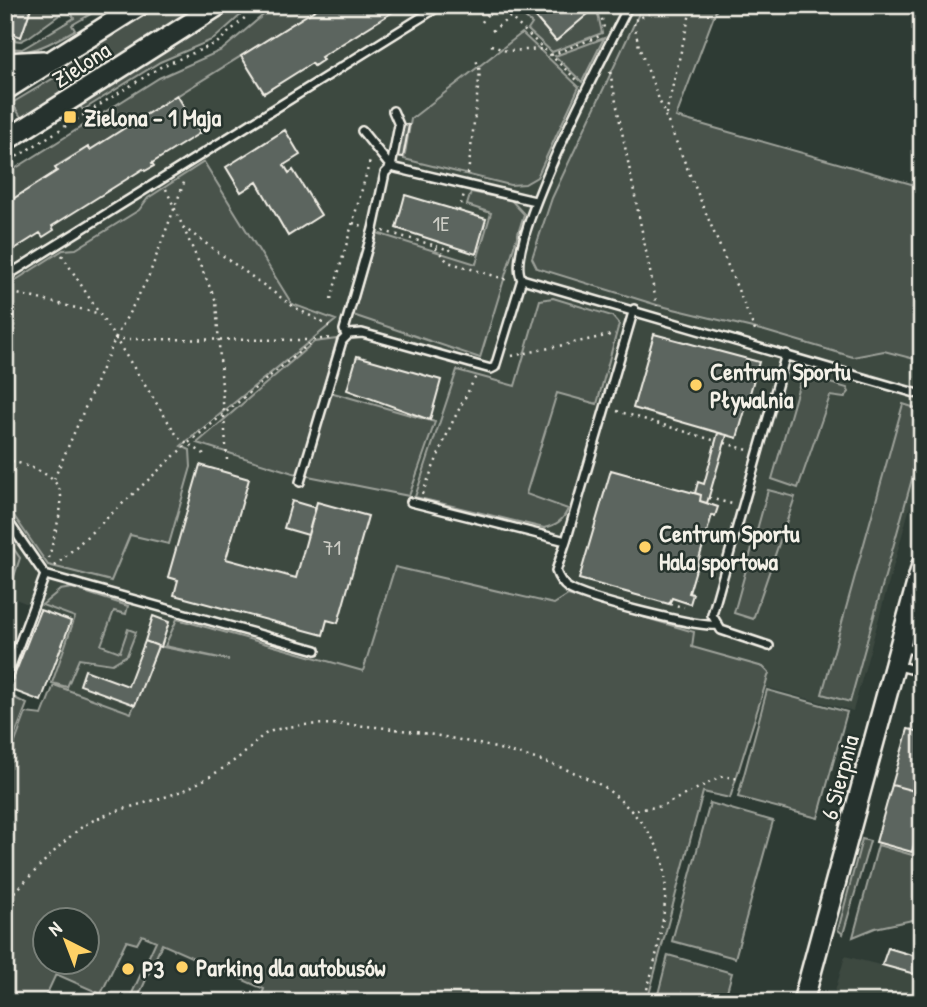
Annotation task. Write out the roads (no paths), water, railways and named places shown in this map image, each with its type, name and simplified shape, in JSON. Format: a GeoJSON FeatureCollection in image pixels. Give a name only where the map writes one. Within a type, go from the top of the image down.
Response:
{"type":"FeatureCollection","features":[{"type":"Feature","properties":{"kind":"street","name":"Zielona"},"geometry":{"type":"LineString","coordinates":[[5,90],[140,5]]}},
{"type":"Feature","properties":{"kind":"street","name":"Zielona"},"geometry":{"type":"LineString","coordinates":[[5,141],[219,5]]}},
{"type":"Feature","properties":{"kind":"street"},"geometry":{"type":"LineString","coordinates":[[5,64],[30,64],[54,59]]}},
{"type":"Feature","properties":{"kind":"street","name":"6 Sierpnia"},"geometry":{"type":"LineString","coordinates":[[803,1002],[922,565]]}},
{"type":"Feature","properties":{"kind":"lane"},"geometry":{"type":"LineString","coordinates":[[5,277],[441,5]]}},
{"type":"Feature","properties":{"kind":"lane"},"geometry":{"type":"LineString","coordinates":[[300,482],[342,341],[346,336],[362,333],[494,368],[522,279],[516,267],[535,201],[629,5]]}},
{"type":"Feature","properties":{"kind":"lane"},"geometry":{"type":"LineString","coordinates":[[346,336],[344,330],[373,229],[385,173],[391,167],[399,125],[393,111]]}},
{"type":"Feature","properties":{"kind":"lane"},"geometry":{"type":"LineString","coordinates":[[362,131],[391,167],[535,201]]}},
{"type":"Feature","properties":{"kind":"lane"},"geometry":{"type":"LineString","coordinates":[[522,279],[634,309],[922,395]]}},
{"type":"Feature","properties":{"kind":"lane"},"geometry":{"type":"LineString","coordinates":[[634,309],[556,571],[568,588],[680,621],[701,626],[716,625]]}},
{"type":"Feature","properties":{"kind":"lane"},"geometry":{"type":"LineString","coordinates":[[769,646],[725,632],[716,625],[712,611],[786,354]]}},
{"type":"Feature","properties":{"kind":"lane"},"geometry":{"type":"LineString","coordinates":[[415,503],[566,541]]}},
{"type":"Feature","properties":{"kind":"lane"},"geometry":{"type":"LineString","coordinates":[[5,517],[45,575],[316,650]]}},
{"type":"Feature","properties":{"kind":"lane"},"geometry":{"type":"LineString","coordinates":[[5,682],[45,575]]}},
{"type":"Feature","properties":{"kind":"lane"},"geometry":{"type":"LineString","coordinates":[[897,656],[922,652]]}},
{"type":"Feature","properties":{"kind":"lane"},"geometry":{"type":"LineString","coordinates":[[897,656],[922,673]]}},
{"type":"Feature","properties":{"kind":"place","name":"Zielona - 1 Maja"},"geometry":{"type":"Point","coordinates":[70,117]}},
{"type":"Feature","properties":{"kind":"place","name":"Centrum Sportu Pływalnia"},"geometry":{"type":"Point","coordinates":[696,385]}},
{"type":"Feature","properties":{"kind":"place","name":"Centrum Sportu Hala sportowa"},"geometry":{"type":"Point","coordinates":[645,547]}},
{"type":"Feature","properties":{"kind":"place","name":"Parking dla autobusów"},"geometry":{"type":"Point","coordinates":[182,967]}},
{"type":"Feature","properties":{"kind":"place","name":"P3"},"geometry":{"type":"Point","coordinates":[128,969]}}]}
